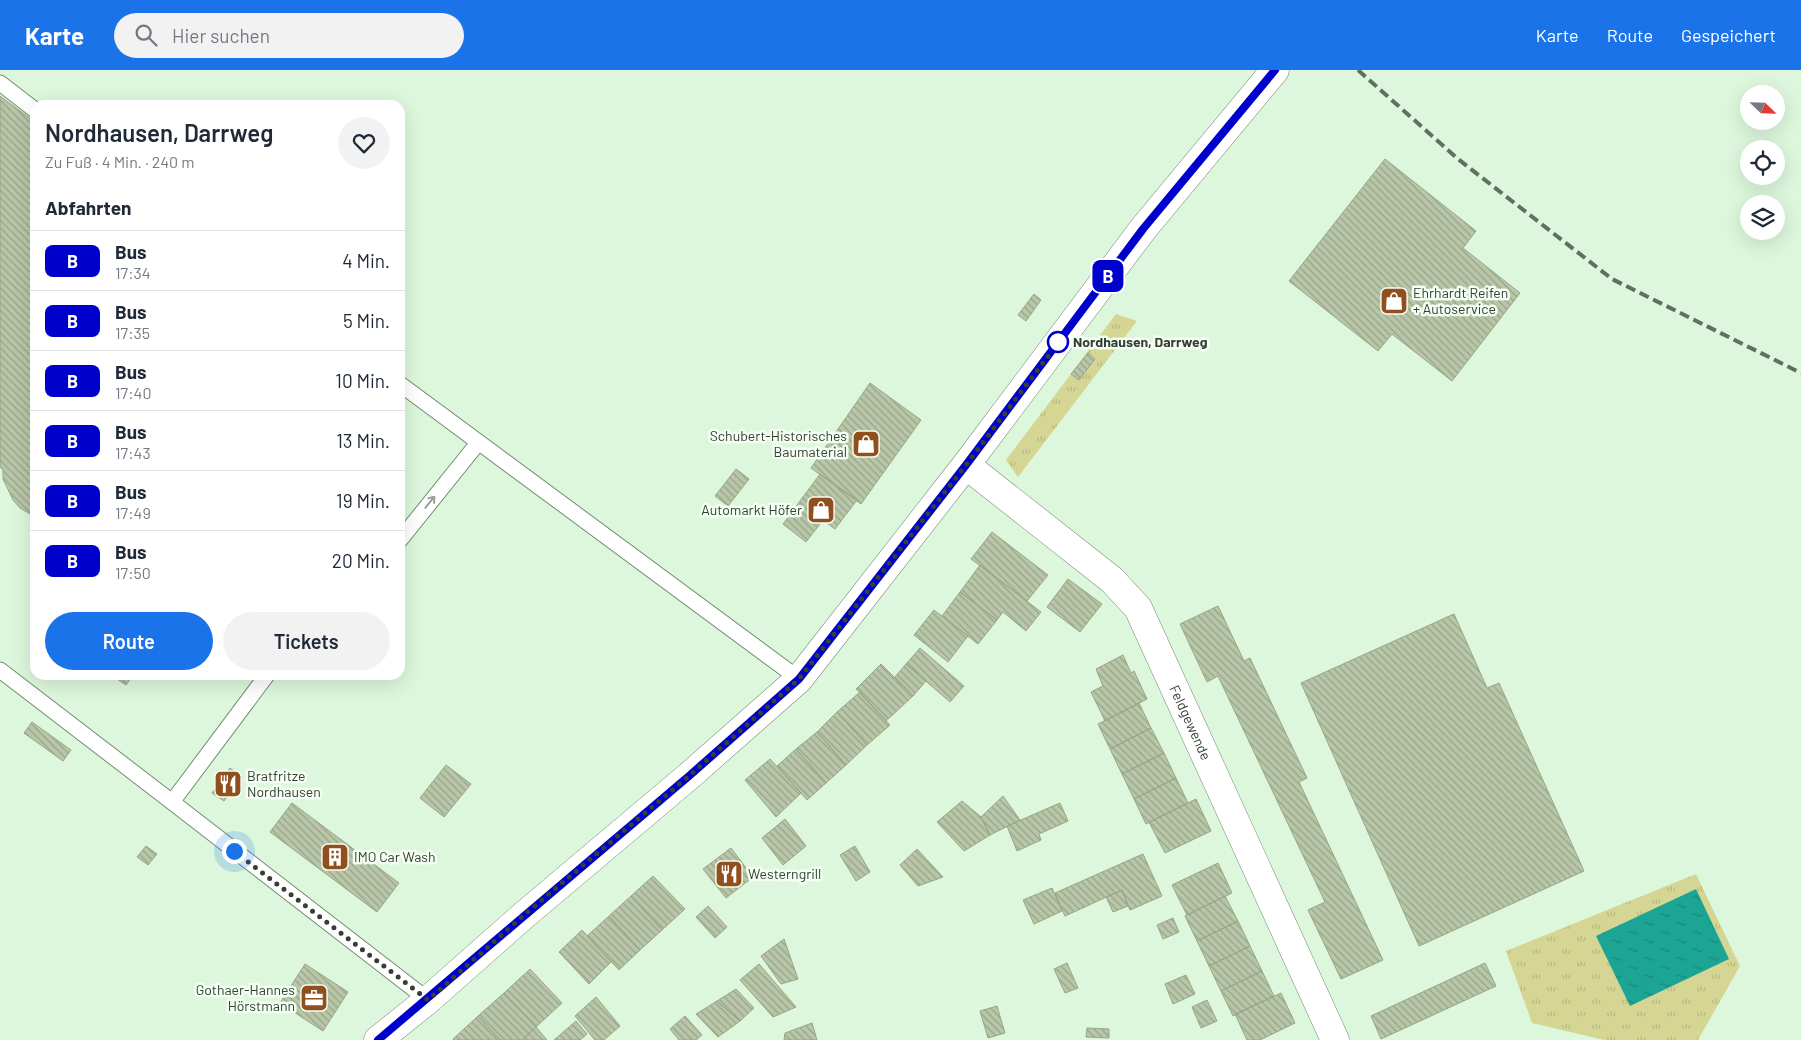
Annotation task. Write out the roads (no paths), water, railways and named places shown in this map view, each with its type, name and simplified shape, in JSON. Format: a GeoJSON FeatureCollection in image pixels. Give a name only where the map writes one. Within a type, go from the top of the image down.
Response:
{"type":"FeatureCollection","features":[{"type":"Feature","properties":{"kind":"street"},"geometry":{"type":"LineString","coordinates":[[378,1040],[428,1000],[799,679],[966,465],[1143,229],[1275,70]]}},
{"type":"Feature","properties":{"kind":"street","name":"Feldgewende"},"geometry":{"type":"LineString","coordinates":[[966,465],[1112,580],[1138,608],[1335,1040]]}},
{"type":"Feature","properties":{"kind":"lane"},"geometry":{"type":"LineString","coordinates":[[0,83],[30,106]]}},
{"type":"Feature","properties":{"kind":"lane"},"geometry":{"type":"LineString","coordinates":[[405,388],[799,679]]}},
{"type":"Feature","properties":{"kind":"lane"},"geometry":{"type":"LineString","coordinates":[[405,534],[478,443]]}},
{"type":"Feature","properties":{"kind":"lane"},"geometry":{"type":"LineString","coordinates":[[0,670],[428,1000]]}},
{"type":"Feature","properties":{"kind":"lane"},"geometry":{"type":"LineString","coordinates":[[172,802],[263,680]]}},
{"type":"Feature","properties":{"kind":"water"},"geometry":{"type":"Polygon","coordinates":[[[1696,889],[1729,959],[1630,1006],[1596,936],[1696,889]]]}},
{"type":"Feature","properties":{"kind":"railway"},"geometry":{"type":"LineString","coordinates":[[1358,70],[1458,159],[1612,279],[1801,373]]}},
{"type":"Feature","properties":{"kind":"place","name":"Ehrhardt Reifen + Autoservice"},"geometry":{"type":"Point","coordinates":[1394,301]}},
{"type":"Feature","properties":{"kind":"place","name":"Nordhausen, Darrweg"},"geometry":{"type":"Point","coordinates":[1058,342]}},
{"type":"Feature","properties":{"kind":"place","name":"Schubert-Historisches Baumaterial"},"geometry":{"type":"Point","coordinates":[866,444]}},
{"type":"Feature","properties":{"kind":"place","name":"Automarkt Höfer"},"geometry":{"type":"Point","coordinates":[821,510]}},
{"type":"Feature","properties":{"kind":"place","name":"Bratfritze Nordhausen"},"geometry":{"type":"Point","coordinates":[228,784]}},
{"type":"Feature","properties":{"kind":"place","name":"IMO Car Wash"},"geometry":{"type":"Point","coordinates":[335,857]}},
{"type":"Feature","properties":{"kind":"place","name":"Westerngrill"},"geometry":{"type":"Point","coordinates":[729,874]}},
{"type":"Feature","properties":{"kind":"place","name":"Gothaer-Hannes Hörstmann"},"geometry":{"type":"Point","coordinates":[314,998]}}]}
